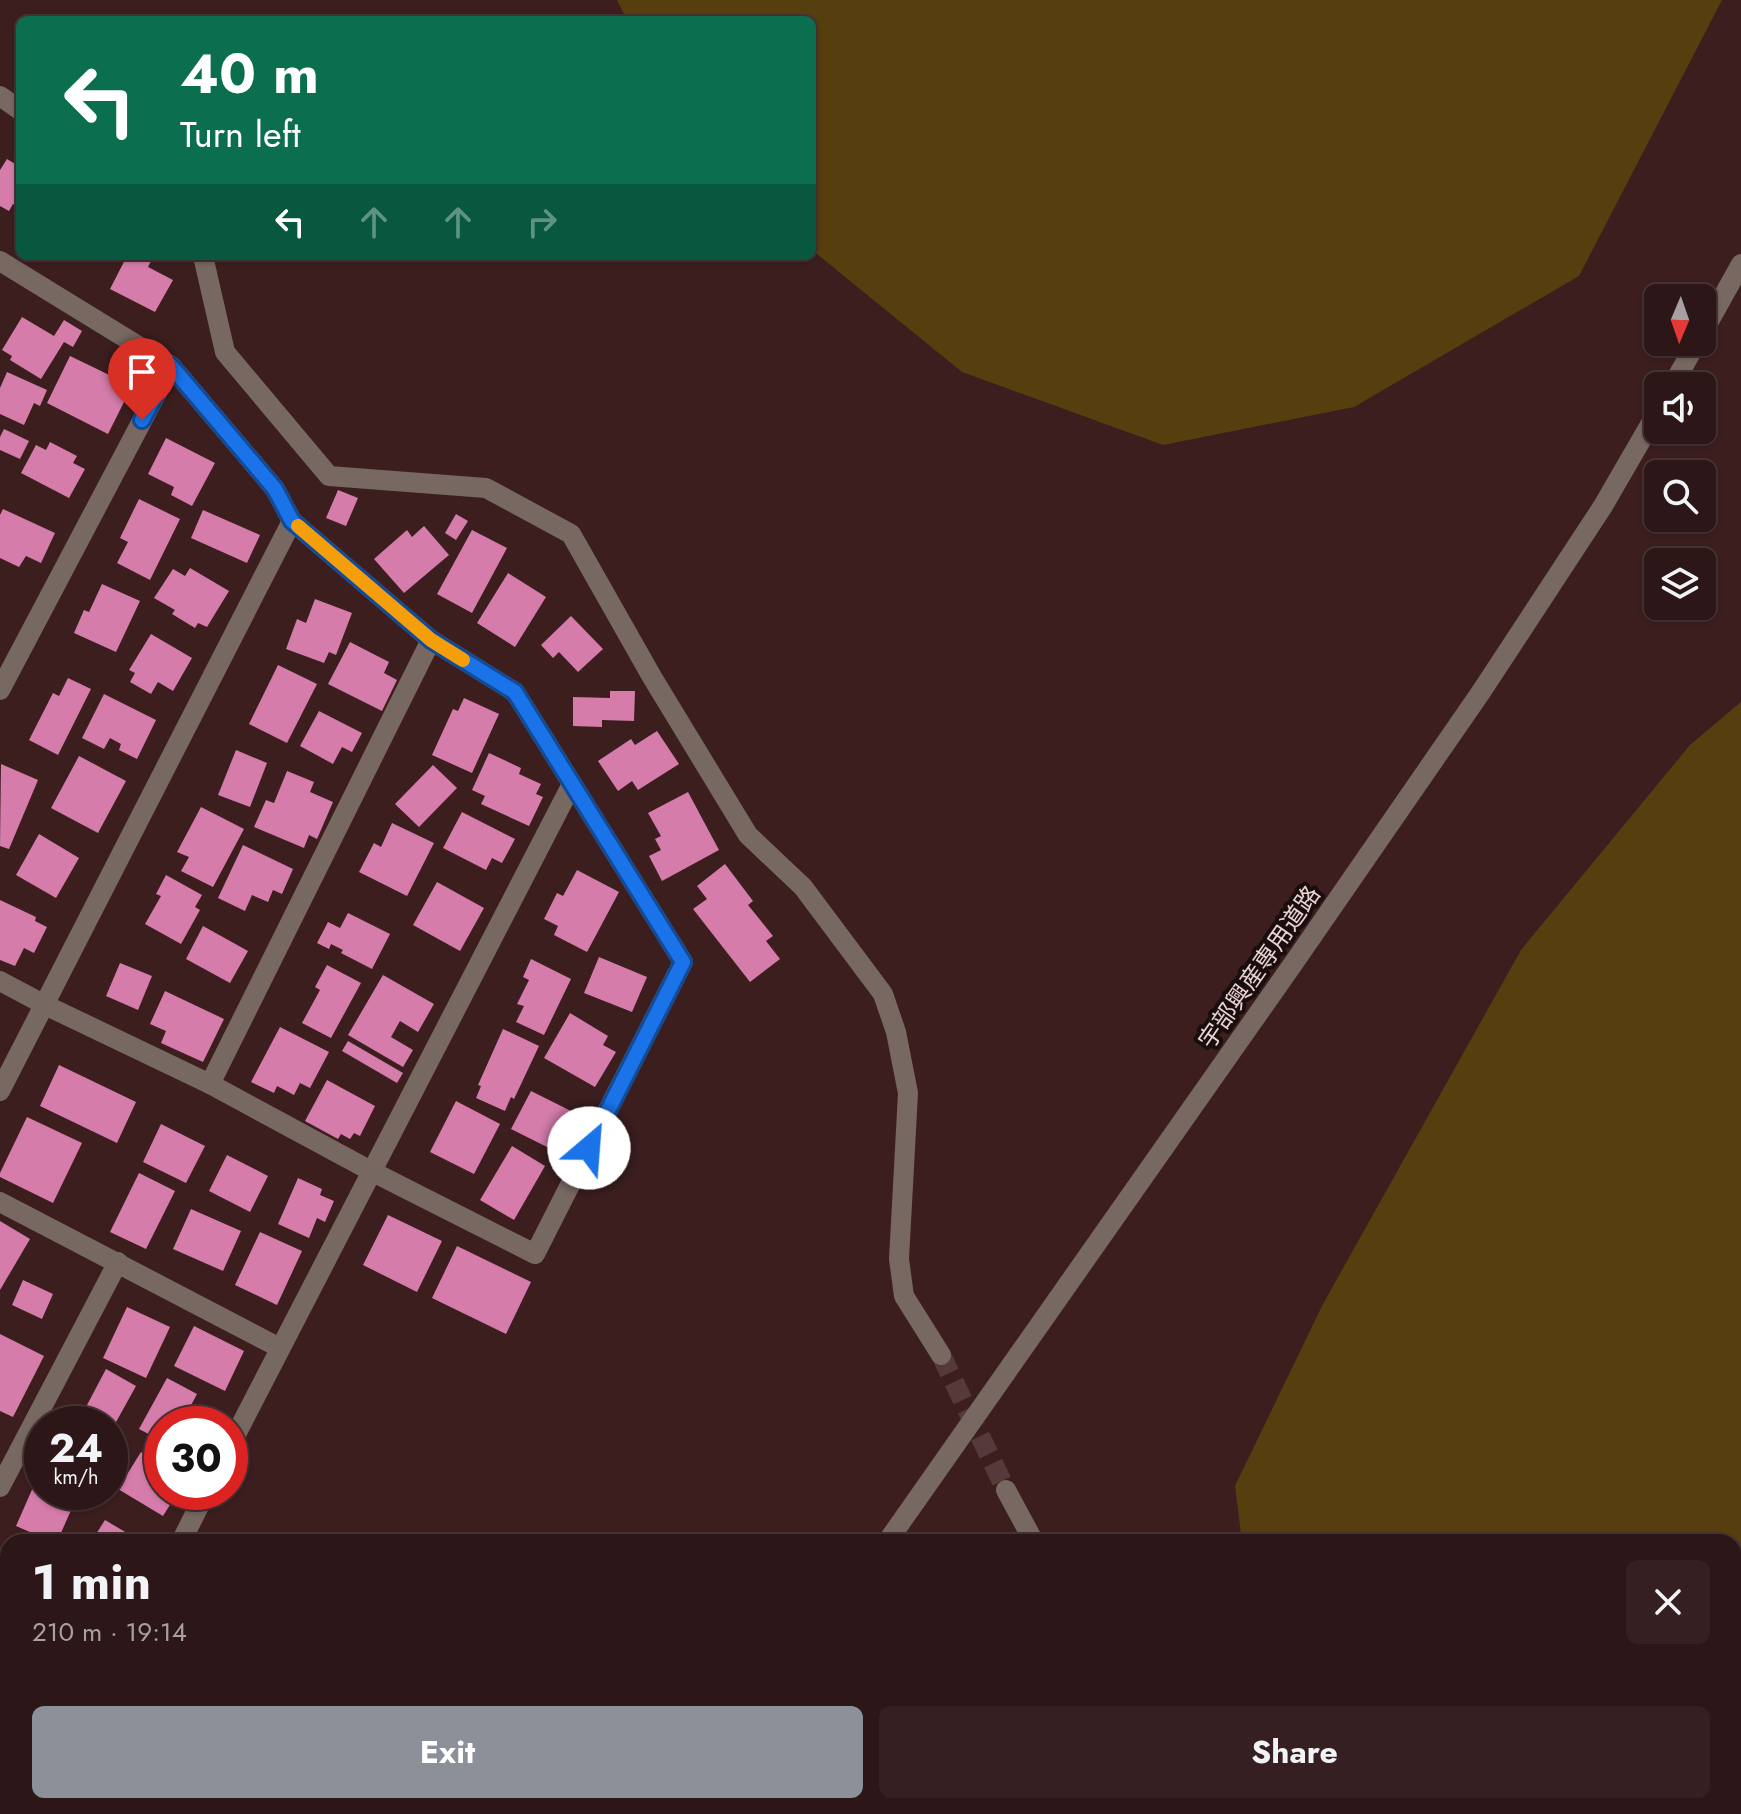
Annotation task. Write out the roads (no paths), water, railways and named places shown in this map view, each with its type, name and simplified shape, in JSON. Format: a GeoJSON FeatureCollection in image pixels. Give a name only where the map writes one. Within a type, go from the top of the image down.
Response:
{"type":"FeatureCollection","features":[{"type":"Feature","properties":{"kind":"street"},"geometry":{"type":"LineString","coordinates":[[204,260],[225,352],[329,476],[486,488],[571,534],[652,677],[748,835],[803,887],[883,994],[896,1032],[908,1093],[899,1259],[904,1296],[941,1355]]}},
{"type":"Feature","properties":{"kind":"street"},"geometry":{"type":"LineString","coordinates":[[0,981],[210,1084],[371,1171],[535,1254],[683,962],[515,692],[431,640],[292,521],[275,489],[171,366],[1,263]]}},
{"type":"Feature","properties":{"kind":"street"},"geometry":{"type":"LineString","coordinates":[[1716,309],[1741,264]]}},
{"type":"Feature","properties":{"kind":"street"},"geometry":{"type":"LineString","coordinates":[[0,690],[171,366]]}},
{"type":"Feature","properties":{"kind":"street","name":"宇部興産専用道路"},"geometry":{"type":"LineString","coordinates":[[893,1534],[1481,692],[1603,506],[1644,435]]}},
{"type":"Feature","properties":{"kind":"street"},"geometry":{"type":"LineString","coordinates":[[0,1091],[292,521]]}},
{"type":"Feature","properties":{"kind":"street"},"geometry":{"type":"LineString","coordinates":[[210,1084],[431,640]]}},
{"type":"Feature","properties":{"kind":"street"},"geometry":{"type":"LineString","coordinates":[[248,1411],[572,784]]}},
{"type":"Feature","properties":{"kind":"street"},"geometry":{"type":"LineString","coordinates":[[0,1202],[280,1348]]}},
{"type":"Feature","properties":{"kind":"street"},"geometry":{"type":"LineString","coordinates":[[0,1487],[118,1262]]}},
{"type":"Feature","properties":{"kind":"street"},"geometry":{"type":"LineString","coordinates":[[1006,1490],[1030,1534]]}},
{"type":"Feature","properties":{"kind":"street"},"geometry":{"type":"LineString","coordinates":[[185,1534],[197,1510]]}},
{"type":"Feature","properties":{"kind":"tunnel"},"geometry":{"type":"LineString","coordinates":[[941,1355],[1006,1490]]}}]}
